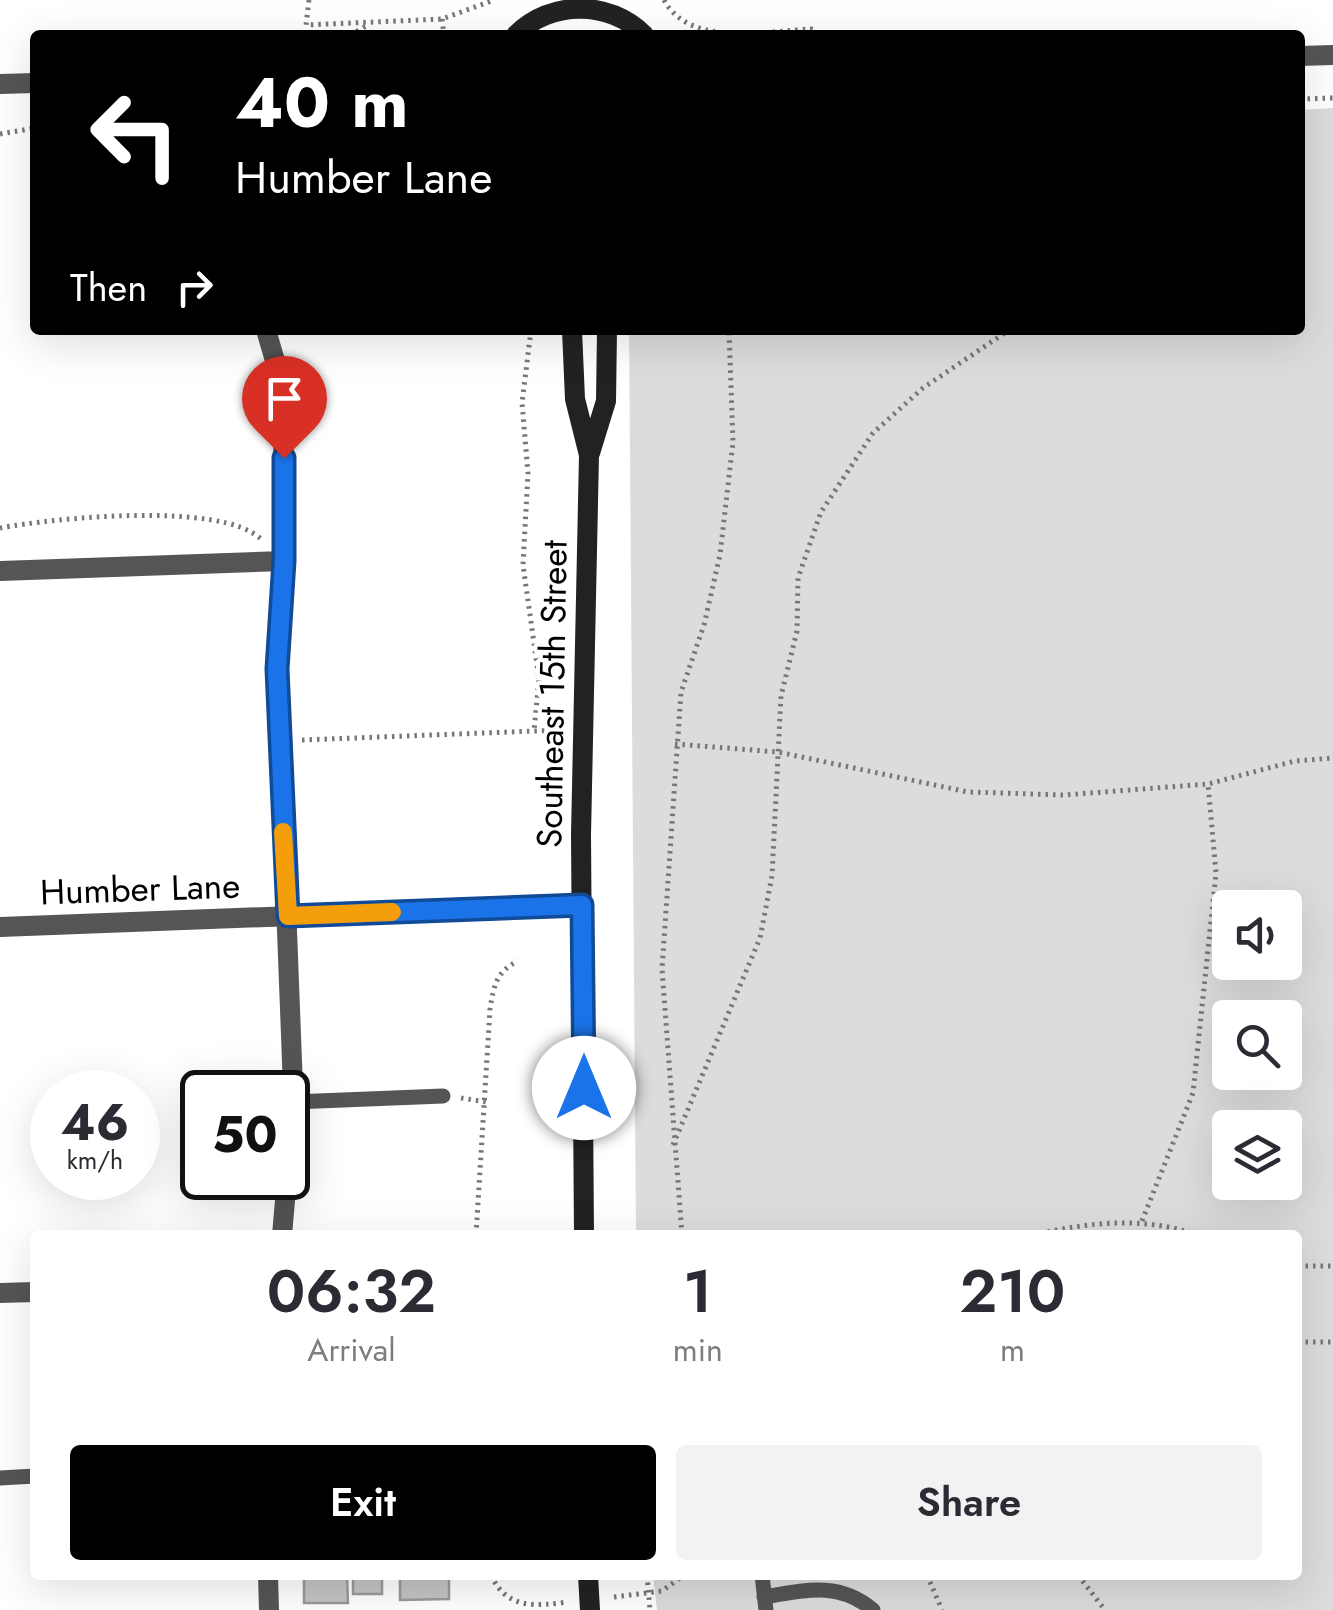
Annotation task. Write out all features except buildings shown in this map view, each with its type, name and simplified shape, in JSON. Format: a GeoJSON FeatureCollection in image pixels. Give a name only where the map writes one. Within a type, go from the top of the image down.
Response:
{"type":"FeatureCollection","features":[{"type":"Feature","properties":{"kind":"main road"},"geometry":{"type":"LineString","coordinates":[[624,0],[638,28]]}},
{"type":"Feature","properties":{"kind":"main road"},"geometry":{"type":"LineString","coordinates":[[516,30],[540,7],[586,2],[611,8],[638,28]]}},
{"type":"Feature","properties":{"kind":"main road","name":"Southeast 15th Street"},"geometry":{"type":"LineString","coordinates":[[572,335],[575,399],[589,455],[582,905],[584,1230]]}},
{"type":"Feature","properties":{"kind":"main road","name":"Southeast 15th Street"},"geometry":{"type":"LineString","coordinates":[[589,455],[606,402],[606,335]]}},
{"type":"Feature","properties":{"kind":"main road"},"geometry":{"type":"LineString","coordinates":[[588,1580],[590,1610]]}},
{"type":"Feature","properties":{"kind":"street"},"geometry":{"type":"LineString","coordinates":[[1305,56],[1333,55]]}},
{"type":"Feature","properties":{"kind":"street"},"geometry":{"type":"LineString","coordinates":[[0,84],[30,83]]}},
{"type":"Feature","properties":{"kind":"street"},"geometry":{"type":"LineString","coordinates":[[267,335],[283,388],[284,561],[277,669],[292,1070]]}},
{"type":"Feature","properties":{"kind":"street"},"geometry":{"type":"LineString","coordinates":[[0,571],[284,561]]}},
{"type":"Feature","properties":{"kind":"street","name":"Humber Lane"},"geometry":{"type":"LineString","coordinates":[[0,926],[582,905]]}},
{"type":"Feature","properties":{"kind":"street"},"geometry":{"type":"LineString","coordinates":[[282,1230],[285,1200]]}},
{"type":"Feature","properties":{"kind":"street"},"geometry":{"type":"LineString","coordinates":[[0,1293],[30,1292]]}},
{"type":"Feature","properties":{"kind":"street"},"geometry":{"type":"LineString","coordinates":[[268,1580],[269,1610]]}},
{"type":"Feature","properties":{"kind":"lane"},"geometry":{"type":"LineString","coordinates":[[310,1101],[443,1096]]}},
{"type":"Feature","properties":{"kind":"lane"},"geometry":{"type":"LineString","coordinates":[[0,1478],[30,1476]]}},
{"type":"Feature","properties":{"kind":"lane"},"geometry":{"type":"LineString","coordinates":[[765,1604],[834,1588],[854,1594],[873,1610]]}},
{"type":"Feature","properties":{"kind":"path"},"geometry":{"type":"LineString","coordinates":[[309,0],[306,25],[442,19],[494,0]]}},
{"type":"Feature","properties":{"kind":"path"},"geometry":{"type":"LineString","coordinates":[[664,0],[688,24],[706,30]]}},
{"type":"Feature","properties":{"kind":"path"},"geometry":{"type":"LineString","coordinates":[[442,19],[443,30]]}},
{"type":"Feature","properties":{"kind":"path"},"geometry":{"type":"LineString","coordinates":[[358,30],[368,24]]}},
{"type":"Feature","properties":{"kind":"path"},"geometry":{"type":"LineString","coordinates":[[1305,100],[1333,98]]}},
{"type":"Feature","properties":{"kind":"path"},"geometry":{"type":"LineString","coordinates":[[0,134],[30,129]]}},
{"type":"Feature","properties":{"kind":"path"},"geometry":{"type":"LineString","coordinates":[[530,335],[522,403],[528,445],[524,565],[538,679],[534,732]]}},
{"type":"Feature","properties":{"kind":"path"},"geometry":{"type":"LineString","coordinates":[[682,1230],[662,969],[680,692],[704,625],[720,555],[733,442],[728,335]]}},
{"type":"Feature","properties":{"kind":"path"},"geometry":{"type":"LineString","coordinates":[[673,1144],[760,938],[772,876],[782,696],[797,631],[798,578],[821,512],[872,433],[924,388],[1002,335]]}},
{"type":"Feature","properties":{"kind":"path"},"geometry":{"type":"LineString","coordinates":[[0,528],[84,517],[232,522],[252,530],[284,561]]}},
{"type":"Feature","properties":{"kind":"path"},"geometry":{"type":"LineString","coordinates":[[279,741],[584,729]]}},
{"type":"Feature","properties":{"kind":"path"},"geometry":{"type":"LineString","coordinates":[[675,744],[778,752],[968,792],[1080,794],[1208,784],[1295,761],[1333,758]]}},
{"type":"Feature","properties":{"kind":"path"},"geometry":{"type":"LineString","coordinates":[[1142,1221],[1193,1094],[1216,873],[1208,784]]}},
{"type":"Feature","properties":{"kind":"path"},"geometry":{"type":"LineString","coordinates":[[476,1230],[494,981],[504,967],[518,960]]}},
{"type":"Feature","properties":{"kind":"path"},"geometry":{"type":"LineString","coordinates":[[1059,1230],[1100,1222],[1142,1221],[1178,1230]]}},
{"type":"Feature","properties":{"kind":"path"},"geometry":{"type":"LineString","coordinates":[[1302,1266],[1333,1266]]}},
{"type":"Feature","properties":{"kind":"path"},"geometry":{"type":"LineString","coordinates":[[1302,1342],[1333,1342]]}},
{"type":"Feature","properties":{"kind":"path"},"geometry":{"type":"LineString","coordinates":[[493,1580],[500,1592],[526,1607]]}},
{"type":"Feature","properties":{"kind":"path"},"geometry":{"type":"LineString","coordinates":[[647,1580],[650,1610]]}},
{"type":"Feature","properties":{"kind":"path"},"geometry":{"type":"LineString","coordinates":[[928,1580],[942,1610]]}},
{"type":"Feature","properties":{"kind":"path"},"geometry":{"type":"LineString","coordinates":[[1082,1580],[1105,1610]]}},
{"type":"Feature","properties":{"kind":"shaded area"},"geometry":{"type":"Polygon","coordinates":[[[1333,108],[1333,1610],[657,1610],[654,1580],[1302,1580],[1302,1230],[636,1230],[629,335],[1305,335],[1305,110],[1333,108]]]}},
{"type":"Feature","properties":{"kind":"slow traffic"},"geometry":{"type":"LineString","coordinates":[[283,832],[288,916],[392,912]]}},
{"type":"Feature","properties":{"kind":"route"},"geometry":{"type":"LineString","coordinates":[[284,458],[284,561],[277,669],[288,916],[582,905],[584,1088]]}}]}
